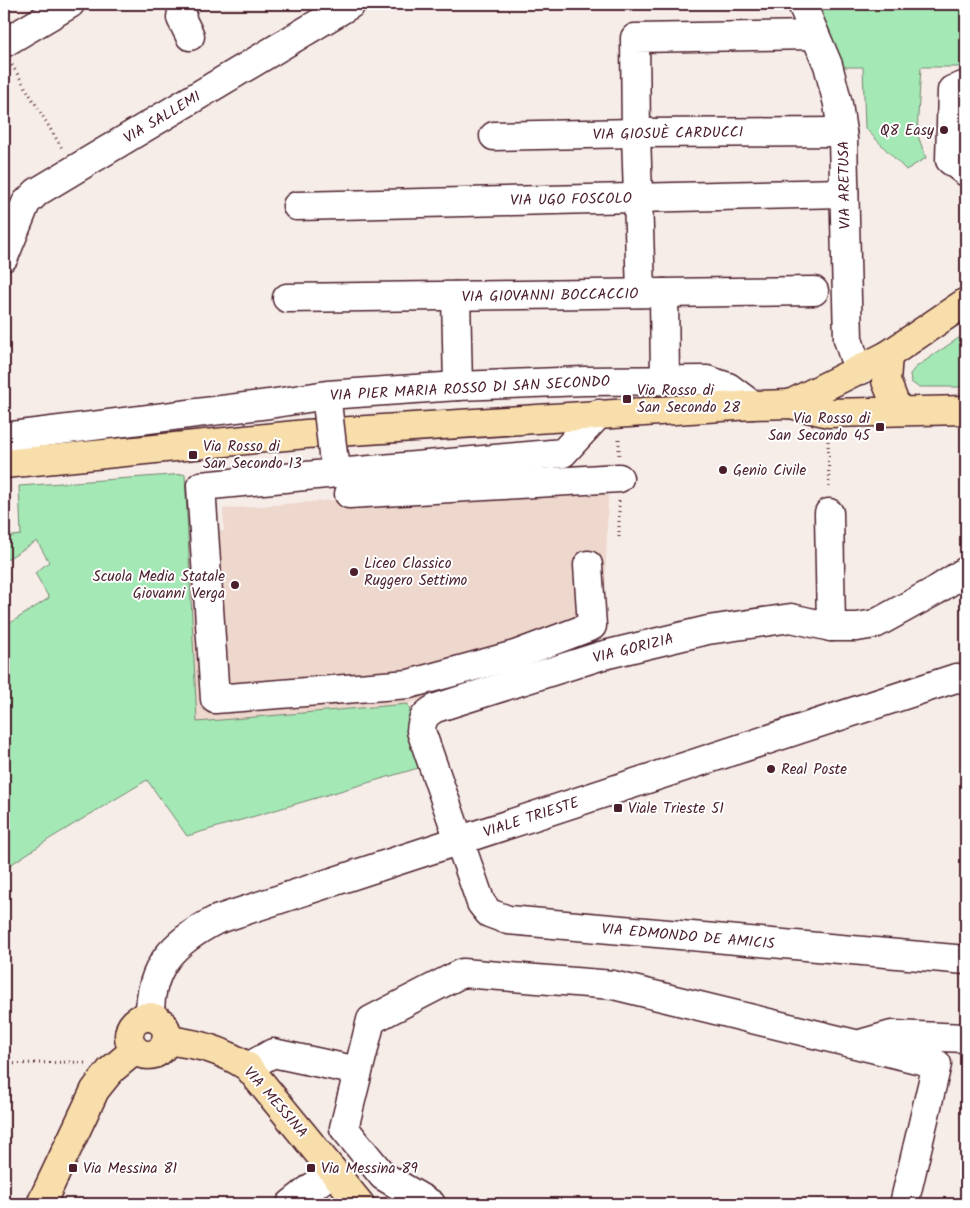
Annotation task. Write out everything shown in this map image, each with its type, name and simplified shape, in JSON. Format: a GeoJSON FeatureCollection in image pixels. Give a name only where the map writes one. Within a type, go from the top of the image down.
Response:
{"type":"FeatureCollection","features":[{"type":"Feature","properties":{"kind":"main road"},"geometry":{"type":"LineString","coordinates":[[790,404],[888,355],[966,302]]}},
{"type":"Feature","properties":{"kind":"main road"},"geometry":{"type":"LineString","coordinates":[[888,355],[886,381],[898,412]]}},
{"type":"Feature","properties":{"kind":"main road"},"geometry":{"type":"LineString","coordinates":[[4,464],[306,434],[752,405],[790,404],[828,413],[966,410]]}},
{"type":"Feature","properties":{"kind":"main road"},"geometry":{"type":"LineString","coordinates":[[150,1017],[158,1020],[163,1025],[166,1032],[166,1040],[163,1047],[157,1052],[141,1054],[130,1043],[129,1035],[135,1021],[150,1017]]}},
{"type":"Feature","properties":{"kind":"main road","name":"VIA MESSINA"},"geometry":{"type":"LineString","coordinates":[[166,1040],[185,1042],[212,1049],[228,1055],[248,1067],[360,1204]]}},
{"type":"Feature","properties":{"kind":"main road"},"geometry":{"type":"LineString","coordinates":[[41,1204],[95,1090],[111,1070],[135,1050]]}},
{"type":"Feature","properties":{"kind":"street"},"geometry":{"type":"LineString","coordinates":[[6,51],[70,4]]}},
{"type":"Feature","properties":{"kind":"street"},"geometry":{"type":"LineString","coordinates":[[183,4],[182,18],[190,36]]}},
{"type":"Feature","properties":{"kind":"street","name":"VIA SALLEMI"},"geometry":{"type":"LineString","coordinates":[[4,257],[26,203],[37,192],[351,4]]}},
{"type":"Feature","properties":{"kind":"street","name":"VIA ARETUSA"},"geometry":{"type":"LineString","coordinates":[[802,4],[828,65],[838,104],[842,132],[848,339],[853,355],[861,370]]}},
{"type":"Feature","properties":{"kind":"street"},"geometry":{"type":"LineString","coordinates":[[665,380],[639,198],[636,133],[636,38],[815,35]]}},
{"type":"Feature","properties":{"kind":"street"},"geometry":{"type":"LineString","coordinates":[[966,85],[952,90],[950,160],[966,172]]}},
{"type":"Feature","properties":{"kind":"street","name":"VIA GIOSUÈ CARDUCCI"},"geometry":{"type":"LineString","coordinates":[[494,136],[842,132]]}},
{"type":"Feature","properties":{"kind":"street","name":"VIA UGO FOSCOLO"},"geometry":{"type":"LineString","coordinates":[[297,206],[844,193]]}},
{"type":"Feature","properties":{"kind":"street","name":"VIA GIOVANNI BOCCACCIO"},"geometry":{"type":"LineString","coordinates":[[287,298],[814,291]]}},
{"type":"Feature","properties":{"kind":"street"},"geometry":{"type":"LineString","coordinates":[[456,296],[458,386]]}},
{"type":"Feature","properties":{"kind":"street","name":"VIA PIER MARIA ROSSO DI SAN SECONDO"},"geometry":{"type":"LineString","coordinates":[[4,437],[269,404],[328,403],[458,386],[584,381],[707,380],[728,387],[752,405]]}},
{"type":"Feature","properties":{"kind":"street"},"geometry":{"type":"LineString","coordinates":[[328,403],[339,474]]}},
{"type":"Feature","properties":{"kind":"street"},"geometry":{"type":"LineString","coordinates":[[588,565],[592,626],[515,655],[409,684],[215,699],[201,486],[563,453],[599,414]]}},
{"type":"Feature","properties":{"kind":"street"},"geometry":{"type":"LineString","coordinates":[[339,474],[619,478]]}},
{"type":"Feature","properties":{"kind":"street"},"geometry":{"type":"LineString","coordinates":[[829,513],[831,627]]}},
{"type":"Feature","properties":{"kind":"street","name":"VIA GORIZIA"},"geometry":{"type":"LineString","coordinates":[[459,840],[421,731],[422,719],[428,712],[600,656],[708,630],[791,618],[831,627],[857,627],[875,624],[935,591],[966,571]]}},
{"type":"Feature","properties":{"kind":"street","name":"VIALE TRIESTE"},"geometry":{"type":"LineString","coordinates":[[150,1017],[152,986],[161,965],[177,944],[195,931],[216,920],[963,677]]}},
{"type":"Feature","properties":{"kind":"street","name":"VIA EDMONDO DE AMICIS"},"geometry":{"type":"LineString","coordinates":[[459,840],[481,903],[489,913],[508,920],[966,960]]}},
{"type":"Feature","properties":{"kind":"street"},"geometry":{"type":"LineString","coordinates":[[431,1204],[383,1176],[344,1128],[371,1020],[462,973],[613,985],[936,1064],[904,1204]]}},
{"type":"Feature","properties":{"kind":"street"},"geometry":{"type":"LineString","coordinates":[[858,1045],[892,1035],[966,1038]]}},
{"type":"Feature","properties":{"kind":"street"},"geometry":{"type":"LineString","coordinates":[[248,1067],[273,1052],[358,1070]]}},
{"type":"Feature","properties":{"kind":"street"},"geometry":{"type":"LineString","coordinates":[[291,1204],[333,1171]]}},
{"type":"Feature","properties":{"kind":"path"},"geometry":{"type":"LineString","coordinates":[[6,51],[75,170]]}},
{"type":"Feature","properties":{"kind":"path"},"geometry":{"type":"LineString","coordinates":[[828,413],[829,513]]}},
{"type":"Feature","properties":{"kind":"path"},"geometry":{"type":"LineString","coordinates":[[4,1064],[69,1062],[86,1063],[111,1070]]}},
{"type":"Feature","properties":{"kind":"shaded area"},"geometry":{"type":"Polygon","coordinates":[[[571,460],[572,465],[609,462],[604,631],[408,704],[197,722],[188,535],[224,531],[223,509],[371,497],[571,460]]]}},
{"type":"Feature","properties":{"kind":"green space"},"geometry":{"type":"Polygon","coordinates":[[[816,4],[966,4],[966,67],[921,67],[917,133],[926,158],[906,170],[865,128],[863,67],[840,67],[816,4]]]}},
{"type":"Feature","properties":{"kind":"green space"},"geometry":{"type":"Polygon","coordinates":[[[966,333],[966,387],[918,387],[911,382],[910,374],[916,367],[966,333]]]}},
{"type":"Feature","properties":{"kind":"green space"},"geometry":{"type":"Polygon","coordinates":[[[185,474],[197,722],[408,704],[425,766],[187,836],[147,780],[4,869],[4,627],[49,598],[35,573],[49,562],[37,541],[4,561],[4,537],[21,535],[19,486],[185,474]]]}},
{"type":"Feature","properties":{"kind":"place","name":"Q8 Easy"},"geometry":{"type":"Point","coordinates":[944,130]}},
{"type":"Feature","properties":{"kind":"place","name":"Via Rosso di San Secondo 28"},"geometry":{"type":"Point","coordinates":[627,399]}},
{"type":"Feature","properties":{"kind":"place","name":"Via Rosso di San Secondo 45"},"geometry":{"type":"Point","coordinates":[880,427]}},
{"type":"Feature","properties":{"kind":"place","name":"Via Rosso di San Secondo 13"},"geometry":{"type":"Point","coordinates":[193,455]}},
{"type":"Feature","properties":{"kind":"place","name":"Genio Civile"},"geometry":{"type":"Point","coordinates":[723,470]}},
{"type":"Feature","properties":{"kind":"place","name":"Liceo Classico Ruggero Settimo"},"geometry":{"type":"Point","coordinates":[354,572]}},
{"type":"Feature","properties":{"kind":"place","name":"Scuola Media Statale Giovanni Verga"},"geometry":{"type":"Point","coordinates":[235,585]}},
{"type":"Feature","properties":{"kind":"place","name":"Real Poste"},"geometry":{"type":"Point","coordinates":[771,769]}},
{"type":"Feature","properties":{"kind":"place","name":"Viale Trieste 51"},"geometry":{"type":"Point","coordinates":[618,808]}},
{"type":"Feature","properties":{"kind":"place","name":"Via Messina 81"},"geometry":{"type":"Point","coordinates":[73,1168]}},
{"type":"Feature","properties":{"kind":"place","name":"Via Messina 89"},"geometry":{"type":"Point","coordinates":[311,1168]}}]}
